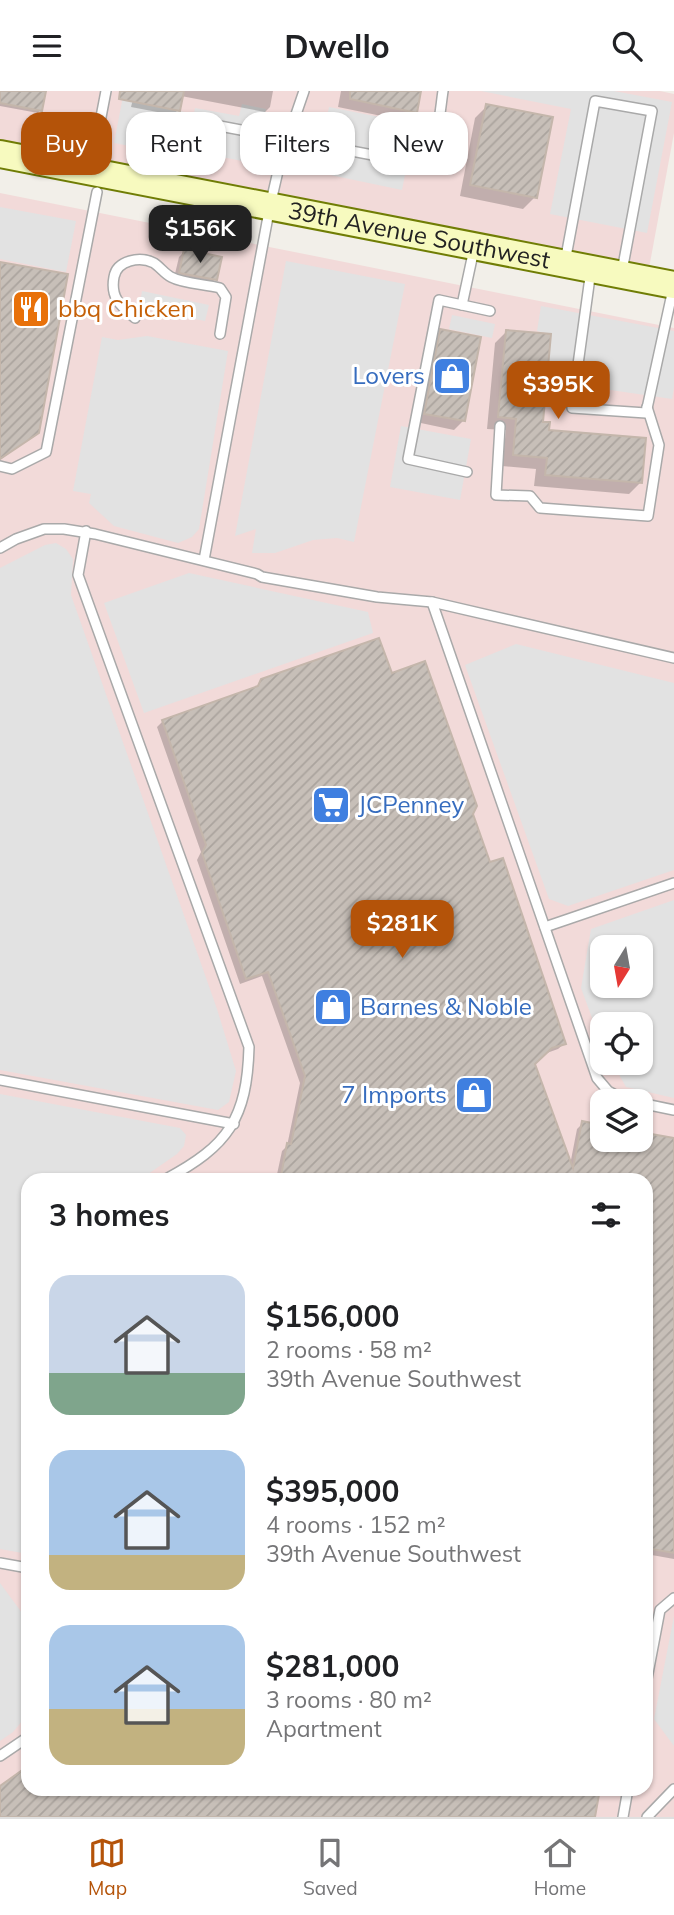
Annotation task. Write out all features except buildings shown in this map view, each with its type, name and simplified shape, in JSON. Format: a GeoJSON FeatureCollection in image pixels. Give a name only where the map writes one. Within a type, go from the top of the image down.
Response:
{"type":"FeatureCollection","features":[{"type":"Feature","properties":{"kind":"main road","name":"39th Avenue Southwest"},"geometry":{"type":"LineString","coordinates":[[0,154],[94,181],[270,206],[674,285]]}},
{"type":"Feature","properties":{"kind":"lane"},"geometry":{"type":"LineString","coordinates":[[0,466],[12,469],[46,452],[86,248],[106,91]]}},
{"type":"Feature","properties":{"kind":"lane"},"geometry":{"type":"LineString","coordinates":[[297,112],[304,91]]}},
{"type":"Feature","properties":{"kind":"lane"},"geometry":{"type":"LineString","coordinates":[[355,152],[423,162],[429,157],[443,91]]}},
{"type":"Feature","properties":{"kind":"lane"},"geometry":{"type":"LineString","coordinates":[[564,263],[594,101],[652,111],[622,274]]}},
{"type":"Feature","properties":{"kind":"lane"},"geometry":{"type":"LineString","coordinates":[[204,560],[278,175]]}},
{"type":"Feature","properties":{"kind":"lane"},"geometry":{"type":"LineString","coordinates":[[462,305],[474,246]]}},
{"type":"Feature","properties":{"kind":"lane"},"geometry":{"type":"LineString","coordinates":[[135,318],[116,301],[113,284],[118,267],[126,261],[134,260],[154,263],[172,278],[220,288],[226,297],[220,334]]}},
{"type":"Feature","properties":{"kind":"lane"},"geometry":{"type":"LineString","coordinates":[[592,269],[572,408],[646,413],[674,285]]}},
{"type":"Feature","properties":{"kind":"lane"},"geometry":{"type":"LineString","coordinates":[[467,473],[408,459],[439,300],[490,311]]}},
{"type":"Feature","properties":{"kind":"lane"},"geometry":{"type":"LineString","coordinates":[[500,426],[496,495],[530,496],[540,508],[648,516],[659,445],[647,407]]}},
{"type":"Feature","properties":{"kind":"lane"},"geometry":{"type":"LineString","coordinates":[[0,548],[16,538],[44,529],[86,531],[262,577],[377,597],[432,602],[674,658]]}},
{"type":"Feature","properties":{"kind":"lane"},"geometry":{"type":"LineString","coordinates":[[86,531],[78,575],[249,1047],[248,1083],[234,1124],[204,1156],[176,1173]]}},
{"type":"Feature","properties":{"kind":"lane"},"geometry":{"type":"LineString","coordinates":[[432,602],[597,1078],[606,1089]]}},
{"type":"Feature","properties":{"kind":"lane"},"geometry":{"type":"LineString","coordinates":[[545,927],[674,883]]}},
{"type":"Feature","properties":{"kind":"lane"},"geometry":{"type":"LineString","coordinates":[[0,1080],[234,1124]]}},
{"type":"Feature","properties":{"kind":"lane"},"geometry":{"type":"LineString","coordinates":[[653,1105],[674,1109]]}},
{"type":"Feature","properties":{"kind":"lane"},"geometry":{"type":"LineString","coordinates":[[0,1563],[21,1567]]}},
{"type":"Feature","properties":{"kind":"lane"},"geometry":{"type":"LineString","coordinates":[[653,1647],[660,1610],[674,1598]]}},
{"type":"Feature","properties":{"kind":"lane"},"geometry":{"type":"LineString","coordinates":[[0,1756],[21,1742]]}},
{"type":"Feature","properties":{"kind":"lane"},"geometry":{"type":"LineString","coordinates":[[647,1817],[674,1789]]}},
{"type":"Feature","properties":{"kind":"lane"},"geometry":{"type":"LineString","coordinates":[[623,1817],[627,1796]]}},
{"type":"Feature","properties":{"kind":"shaded area"},"geometry":{"type":"Polygon","coordinates":[[[0,91],[660,91],[674,94],[674,133],[647,279],[104,175],[112,175],[112,112],[21,112],[21,159],[0,155],[0,91]]]}},
{"type":"Feature","properties":{"kind":"shaded area"},"geometry":{"type":"Polygon","coordinates":[[[124,91],[136,102],[185,112],[126,112],[126,145],[114,143],[124,91]]]}},
{"type":"Feature","properties":{"kind":"shaded area"},"geometry":{"type":"Polygon","coordinates":[[[481,91],[614,91],[672,102],[647,233],[550,214],[571,109],[481,91]]]}},
{"type":"Feature","properties":{"kind":"shaded area"},"geometry":{"type":"Polygon","coordinates":[[[242,104],[266,109],[265,112],[240,112],[242,104]]]}},
{"type":"Feature","properties":{"kind":"shaded area"},"geometry":{"type":"Polygon","coordinates":[[[329,107],[354,112],[328,112],[329,107]]]}},
{"type":"Feature","properties":{"kind":"shaded area"},"geometry":{"type":"Polygon","coordinates":[[[195,108],[217,112],[194,112],[195,108]]]}},
{"type":"Feature","properties":{"kind":"shaded area"},"geometry":{"type":"Polygon","coordinates":[[[240,112],[240,161],[226,158],[226,114],[239,116],[240,112]]]}},
{"type":"Feature","properties":{"kind":"shaded area"},"geometry":{"type":"Polygon","coordinates":[[[355,112],[369,115],[369,175],[405,175],[402,190],[330,175],[355,175],[355,112]]]}},
{"type":"Feature","properties":{"kind":"shaded area"},"geometry":{"type":"Polygon","coordinates":[[[0,193],[674,328],[674,1817],[0,1817],[0,193]]]}},
{"type":"Feature","properties":{"kind":"shaded area"},"geometry":{"type":"Polygon","coordinates":[[[0,207],[76,221],[66,272],[0,259],[0,207]]]}},
{"type":"Feature","properties":{"kind":"shaded area"},"geometry":{"type":"Polygon","coordinates":[[[286,261],[405,284],[354,542],[337,538],[313,540],[275,553],[252,553],[256,529],[235,536],[286,261]]]}},
{"type":"Feature","properties":{"kind":"shaded area"},"geometry":{"type":"Polygon","coordinates":[[[142,291],[209,305],[205,321],[139,308],[142,291]]]}},
{"type":"Feature","properties":{"kind":"shaded area"},"geometry":{"type":"Polygon","coordinates":[[[541,306],[674,331],[672,399],[549,381],[549,334],[537,331],[541,306]]]}},
{"type":"Feature","properties":{"kind":"shaded area"},"geometry":{"type":"Polygon","coordinates":[[[452,315],[495,324],[492,338],[449,329],[452,315]]]}},
{"type":"Feature","properties":{"kind":"shaded area"},"geometry":{"type":"Polygon","coordinates":[[[147,336],[228,351],[199,529],[192,537],[178,543],[114,526],[89,503],[91,494],[73,491],[102,337],[118,340],[147,336]]]}},
{"type":"Feature","properties":{"kind":"shaded area"},"geometry":{"type":"Polygon","coordinates":[[[401,426],[471,439],[460,500],[390,487],[401,426]]]}},
{"type":"Feature","properties":{"kind":"shaded area"},"geometry":{"type":"Polygon","coordinates":[[[56,543],[66,549],[73,559],[71,595],[217,1009],[236,1071],[229,1102],[218,1110],[0,1070],[0,568],[45,545],[56,543]]]}},
{"type":"Feature","properties":{"kind":"shaded area"},"geometry":{"type":"Polygon","coordinates":[[[189,573],[368,612],[373,633],[144,713],[104,603],[189,573]]]}},
{"type":"Feature","properties":{"kind":"shaded area"},"geometry":{"type":"Polygon","coordinates":[[[516,644],[674,683],[674,870],[568,906],[549,899],[465,665],[516,644]]]}},
{"type":"Feature","properties":{"kind":"shaded area"},"geometry":{"type":"Polygon","coordinates":[[[674,900],[674,1098],[653,1093],[653,1089],[626,1087],[619,1075],[653,1075],[653,1012],[590,1012],[581,988],[591,929],[674,900]]]}},
{"type":"Feature","properties":{"kind":"shaded area"},"geometry":{"type":"Polygon","coordinates":[[[0,1094],[180,1128],[186,1135],[184,1146],[150,1173],[21,1173],[21,1553],[0,1549],[0,1094]]]}},
{"type":"Feature","properties":{"kind":"shaded area"},"geometry":{"type":"Polygon","coordinates":[[[0,1583],[21,1612],[21,1722],[0,1741],[0,1583]]]}},
{"type":"Feature","properties":{"kind":"shaded area"},"geometry":{"type":"Polygon","coordinates":[[[674,1616],[674,1746],[654,1719],[674,1616]]]}},
{"type":"Feature","properties":{"kind":"place","name":"bbq Chicken"},"geometry":{"type":"Point","coordinates":[31,309]}},
{"type":"Feature","properties":{"kind":"place","name":"Lovers"},"geometry":{"type":"Point","coordinates":[452,376]}},
{"type":"Feature","properties":{"kind":"place","name":"JCPenney"},"geometry":{"type":"Point","coordinates":[331,805]}},
{"type":"Feature","properties":{"kind":"place","name":"Barnes & Noble"},"geometry":{"type":"Point","coordinates":[333,1007]}},
{"type":"Feature","properties":{"kind":"place","name":"7 Imports"},"geometry":{"type":"Point","coordinates":[474,1095]}}]}
